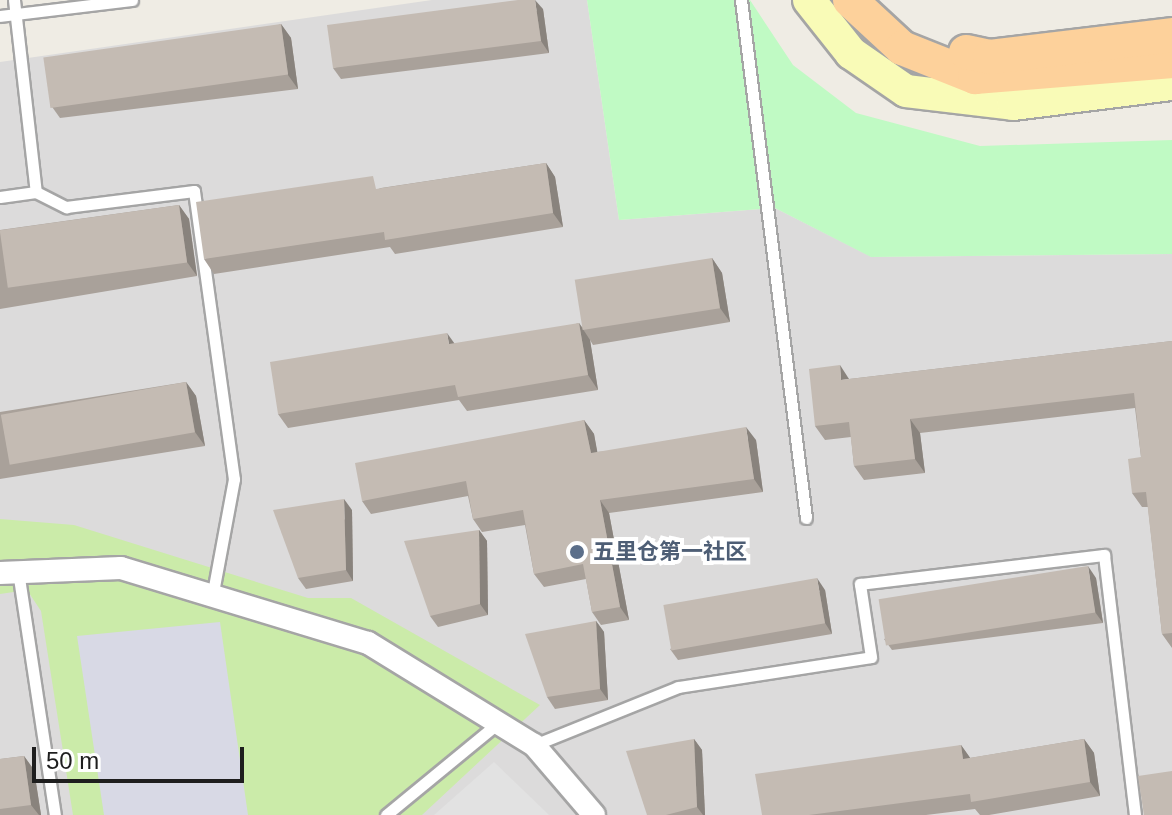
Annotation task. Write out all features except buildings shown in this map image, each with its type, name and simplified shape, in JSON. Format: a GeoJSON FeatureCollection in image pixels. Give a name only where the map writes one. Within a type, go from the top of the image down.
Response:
{"type":"FeatureCollection","features":[{"type":"Feature","properties":{"kind":"main road"},"geometry":{"type":"LineString","coordinates":[[850,0],[902,48],[975,77],[1172,61]]}},
{"type":"Feature","properties":{"kind":"main road"},"geometry":{"type":"LineString","coordinates":[[878,0],[921,34],[990,57],[1172,35]]}},
{"type":"Feature","properties":{"kind":"street"},"geometry":{"type":"LineString","coordinates":[[809,0],[851,53],[906,91],[1013,104],[1172,84]]}},
{"type":"Feature","properties":{"kind":"street"},"geometry":{"type":"LineString","coordinates":[[9,572],[121,568],[213,592],[368,643],[534,745],[594,815]]}},
{"type":"Feature","properties":{"kind":"lane"},"geometry":{"type":"LineString","coordinates":[[14,0],[36,192]]}},
{"type":"Feature","properties":{"kind":"lane"},"geometry":{"type":"LineString","coordinates":[[0,16],[132,0]]}},
{"type":"Feature","properties":{"kind":"lane"},"geometry":{"type":"LineString","coordinates":[[741,0],[806,518]]}},
{"type":"Feature","properties":{"kind":"lane"},"geometry":{"type":"LineString","coordinates":[[0,197],[36,192],[66,207],[194,191],[234,479],[213,592]]}},
{"type":"Feature","properties":{"kind":"lane"},"geometry":{"type":"LineString","coordinates":[[534,745],[678,687],[871,657],[860,584],[1104,555],[1135,815]]}},
{"type":"Feature","properties":{"kind":"lane"},"geometry":{"type":"LineString","coordinates":[[9,572],[55,815]]}},
{"type":"Feature","properties":{"kind":"lane"},"geometry":{"type":"LineString","coordinates":[[386,815],[498,723]]}},
{"type":"Feature","properties":{"kind":"shaded area"},"geometry":{"type":"Polygon","coordinates":[[[432,0],[587,0],[619,220],[775,208],[872,257],[1172,254],[1172,815],[0,815],[0,62],[432,0]]]}},
{"type":"Feature","properties":{"kind":"shaded area"},"geometry":{"type":"Polygon","coordinates":[[[220,622],[248,815],[104,815],[77,636],[220,622]]]}},
{"type":"Feature","properties":{"kind":"shaded area"},"geometry":{"type":"Polygon","coordinates":[[[494,762],[549,815],[434,815],[494,762]]]}},
{"type":"Feature","properties":{"kind":"green space"},"geometry":{"type":"Polygon","coordinates":[[[587,0],[750,0],[793,65],[856,113],[980,146],[1172,140],[1172,254],[871,257],[775,208],[619,220],[587,0]]]}},
{"type":"Feature","properties":{"kind":"green space"},"geometry":{"type":"Polygon","coordinates":[[[0,519],[74,525],[308,598],[351,598],[540,705],[422,815],[73,815],[41,611],[27,590],[0,594],[0,519]]]}},
{"type":"Feature","properties":{"kind":"place","name":"五里仓第一社区"},"geometry":{"type":"Point","coordinates":[577,552]}}]}
